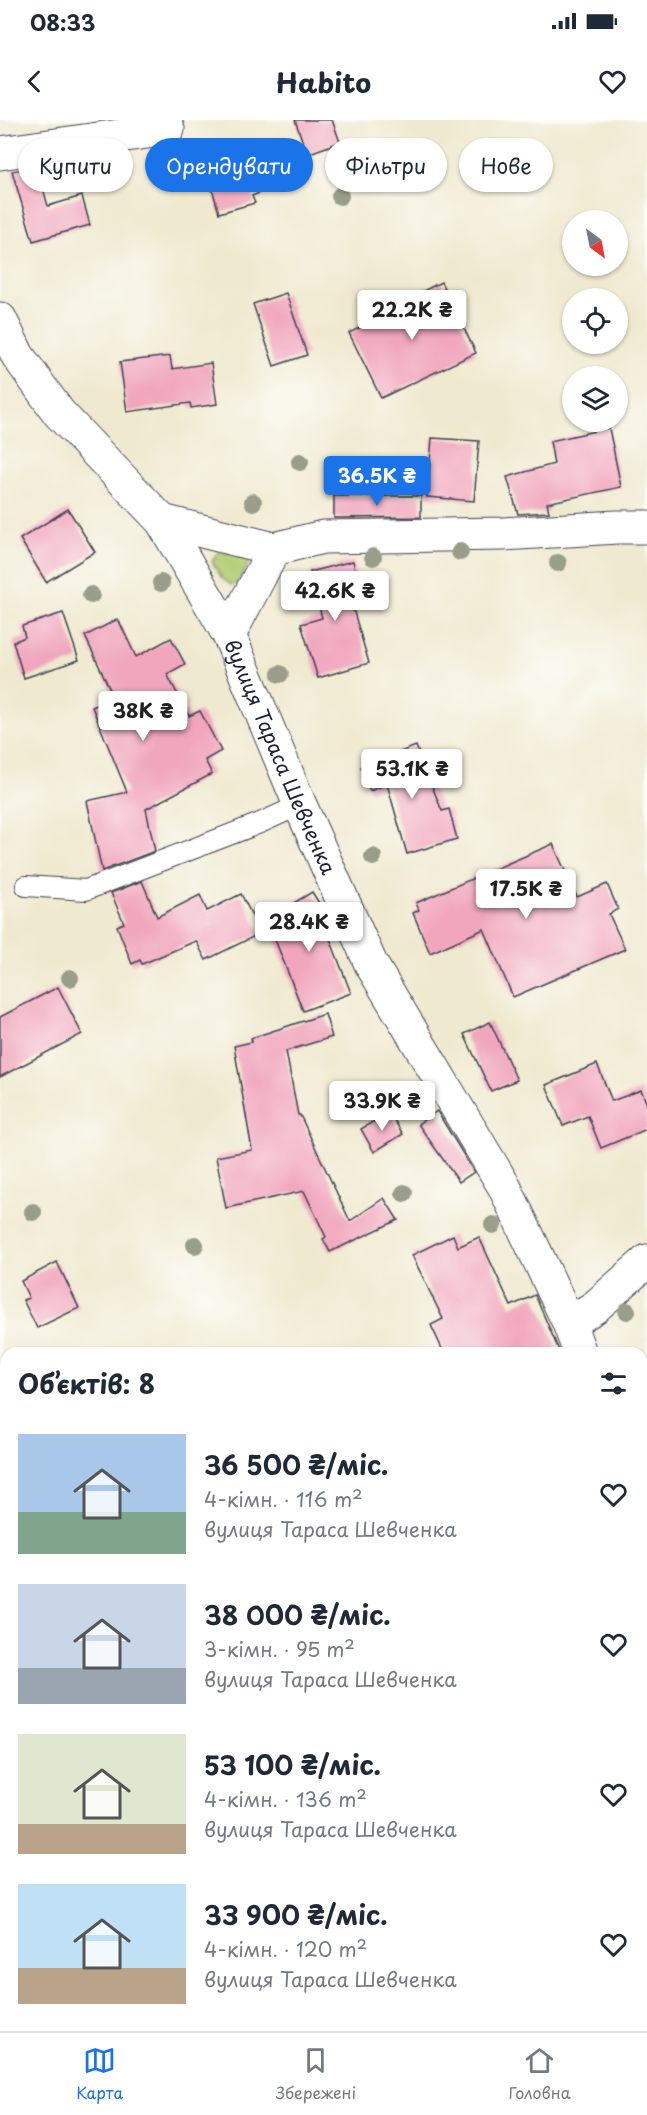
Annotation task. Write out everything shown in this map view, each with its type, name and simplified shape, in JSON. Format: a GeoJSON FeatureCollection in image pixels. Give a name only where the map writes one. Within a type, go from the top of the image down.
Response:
{"type":"FeatureCollection","features":[{"type":"Feature","properties":{"kind":"street"},"geometry":{"type":"LineString","coordinates":[[0,153],[168,129]]}},
{"type":"Feature","properties":{"kind":"street","name":"вулиця Тараса Шевченка"},"geometry":{"type":"LineString","coordinates":[[0,319],[18,356],[59,413],[162,521],[230,635],[300,805],[371,964],[504,1186],[574,1338]]}},
{"type":"Feature","properties":{"kind":"street"},"geometry":{"type":"LineString","coordinates":[[162,521],[274,549],[323,537],[503,534],[647,527]]}},
{"type":"Feature","properties":{"kind":"street"},"geometry":{"type":"LineString","coordinates":[[230,635],[274,549]]}},
{"type":"Feature","properties":{"kind":"street"},"geometry":{"type":"LineString","coordinates":[[574,1338],[595,1307],[647,1261]]}},
{"type":"Feature","properties":{"kind":"lane"},"geometry":{"type":"LineString","coordinates":[[27,886],[87,890],[260,824],[300,805]]}},
{"type":"Feature","properties":{"kind":"green space"},"geometry":{"type":"Polygon","coordinates":[[[218,551],[246,555],[250,560],[239,583],[231,585],[222,578],[212,562],[218,551]]]}},
{"type":"Feature","properties":{"kind":"building"},"geometry":{"type":"Polygon","coordinates":[[[295,120],[332,120],[339,138],[325,138],[325,147],[313,152],[313,138],[301,138],[295,120]]]}},
{"type":"Feature","properties":{"kind":"building"},"geometry":{"type":"Polygon","coordinates":[[[18,170],[18,191],[12,171],[18,170]]]}},
{"type":"Feature","properties":{"kind":"building"},"geometry":{"type":"Polygon","coordinates":[[[18,192],[44,192],[48,206],[82,196],[90,225],[33,241],[18,192]]]}},
{"type":"Feature","properties":{"kind":"building"},"geometry":{"type":"Polygon","coordinates":[[[213,192],[262,192],[252,196],[255,203],[219,213],[213,192]]]}},
{"type":"Feature","properties":{"kind":"building"},"geometry":{"type":"Polygon","coordinates":[[[441,282],[476,353],[381,398],[349,333],[379,318],[377,314],[441,282]]]}},
{"type":"Feature","properties":{"kind":"building"},"geometry":{"type":"Polygon","coordinates":[[[286,293],[307,355],[274,366],[253,304],[286,293]]]}},
{"type":"Feature","properties":{"kind":"building"},"geometry":{"type":"Polygon","coordinates":[[[170,356],[172,369],[211,363],[217,404],[191,408],[190,403],[127,412],[120,362],[170,356]]]}},
{"type":"Feature","properties":{"kind":"building"},"geometry":{"type":"Polygon","coordinates":[[[591,432],[610,432],[621,487],[547,503],[549,512],[518,514],[507,477],[554,464],[550,441],[591,432]]]}},
{"type":"Feature","properties":{"kind":"building"},"geometry":{"type":"Polygon","coordinates":[[[432,438],[479,441],[474,501],[427,497],[432,438]]]}},
{"type":"Feature","properties":{"kind":"building"},"geometry":{"type":"Polygon","coordinates":[[[334,496],[421,496],[421,517],[334,518],[334,496]]]}},
{"type":"Feature","properties":{"kind":"building"},"geometry":{"type":"Polygon","coordinates":[[[68,509],[95,552],[46,582],[20,539],[68,509]]]}},
{"type":"Feature","properties":{"kind":"building"},"geometry":{"type":"Polygon","coordinates":[[[353,561],[360,589],[348,592],[369,663],[318,678],[301,624],[322,618],[310,572],[353,561]]]}},
{"type":"Feature","properties":{"kind":"building"},"geometry":{"type":"Polygon","coordinates":[[[63,613],[79,660],[24,678],[13,642],[25,637],[22,626],[63,613]]]}},
{"type":"Feature","properties":{"kind":"building"},"geometry":{"type":"Polygon","coordinates":[[[118,619],[136,657],[171,638],[185,664],[167,674],[189,716],[200,711],[221,751],[205,760],[212,774],[146,809],[155,851],[102,871],[87,801],[127,792],[92,707],[114,698],[85,636],[118,619]]]}},
{"type":"Feature","properties":{"kind":"building"},"geometry":{"type":"Polygon","coordinates":[[[416,746],[442,811],[449,809],[457,839],[407,854],[387,784],[370,791],[361,767],[416,746]]]}},
{"type":"Feature","properties":{"kind":"building"},"geometry":{"type":"Polygon","coordinates":[[[553,844],[577,897],[607,884],[618,909],[609,914],[625,949],[513,997],[484,929],[430,953],[413,913],[419,910],[416,903],[553,844]]]}},
{"type":"Feature","properties":{"kind":"building"},"geometry":{"type":"Polygon","coordinates":[[[142,881],[157,917],[200,895],[207,911],[241,894],[261,933],[206,960],[196,941],[142,964],[140,960],[132,964],[117,926],[124,923],[111,893],[142,881]]]}},
{"type":"Feature","properties":{"kind":"building"},"geometry":{"type":"Polygon","coordinates":[[[312,892],[331,922],[325,926],[351,993],[303,1011],[267,919],[312,892]]]}},
{"type":"Feature","properties":{"kind":"building"},"geometry":{"type":"Polygon","coordinates":[[[58,987],[82,1034],[0,1077],[0,1017],[58,987]]]}},
{"type":"Feature","properties":{"kind":"building"},"geometry":{"type":"Polygon","coordinates":[[[325,1014],[332,1037],[286,1051],[298,1115],[350,1221],[384,1198],[398,1220],[330,1252],[323,1239],[326,1237],[304,1191],[226,1208],[216,1157],[252,1150],[234,1046],[252,1042],[251,1038],[325,1014]]]}},
{"type":"Feature","properties":{"kind":"building"},"geometry":{"type":"Polygon","coordinates":[[[490,1022],[517,1080],[491,1091],[464,1034],[490,1022]]]}},
{"type":"Feature","properties":{"kind":"building"},"geometry":{"type":"Polygon","coordinates":[[[597,1064],[612,1101],[641,1090],[647,1104],[647,1129],[601,1148],[588,1116],[563,1126],[546,1085],[597,1064]]]}},
{"type":"Feature","properties":{"kind":"building"},"geometry":{"type":"Polygon","coordinates":[[[437,1111],[474,1172],[459,1182],[418,1124],[437,1111]]]}},
{"type":"Feature","properties":{"kind":"building"},"geometry":{"type":"Polygon","coordinates":[[[389,1112],[403,1134],[374,1152],[361,1129],[389,1112]]]}},
{"type":"Feature","properties":{"kind":"building"},"geometry":{"type":"Polygon","coordinates":[[[453,1235],[458,1247],[479,1237],[511,1306],[535,1295],[557,1347],[441,1347],[431,1325],[443,1319],[412,1255],[453,1235]]]}},
{"type":"Feature","properties":{"kind":"building"},"geometry":{"type":"Polygon","coordinates":[[[57,1262],[79,1308],[37,1328],[23,1300],[29,1298],[21,1281],[57,1262]]]}}]}
